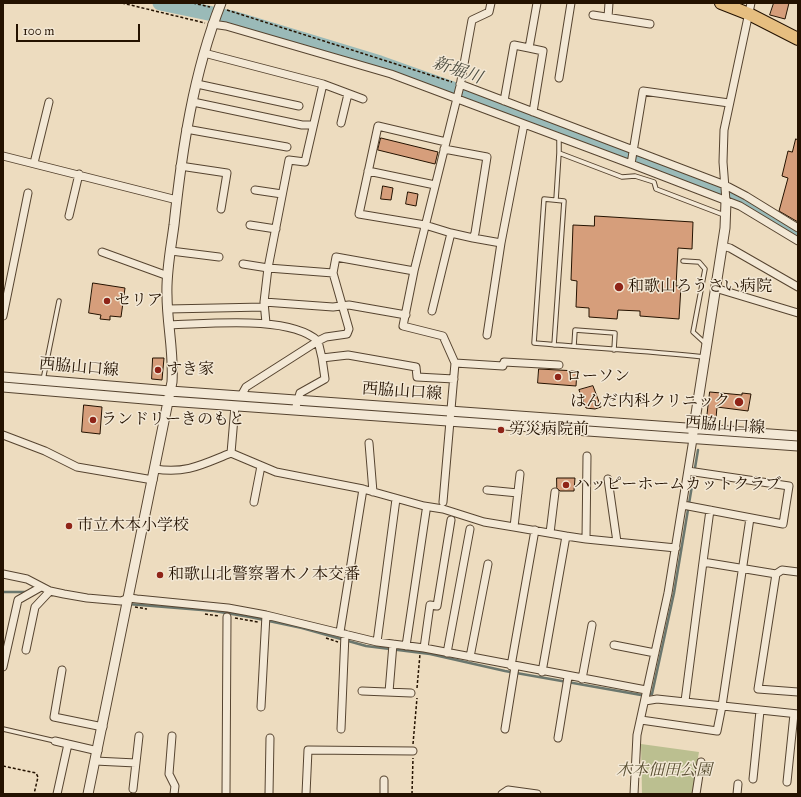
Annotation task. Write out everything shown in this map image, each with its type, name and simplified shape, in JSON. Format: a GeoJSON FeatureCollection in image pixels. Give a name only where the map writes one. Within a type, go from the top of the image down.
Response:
{"type":"FeatureCollection","features":[{"type":"Feature","properties":{"kind":"main road"},"geometry":{"type":"LineString","coordinates":[[722,3],[750,9],[798,39]]}},
{"type":"Feature","properties":{"kind":"street"},"geometry":{"type":"LineString","coordinates":[[443,502],[455,363],[443,336],[404,326],[414,271],[460,85],[472,20],[489,12],[491,3]]}},
{"type":"Feature","properties":{"kind":"street"},"geometry":{"type":"LineString","coordinates":[[529,48],[537,3]]}},
{"type":"Feature","properties":{"kind":"street"},"geometry":{"type":"LineString","coordinates":[[558,78],[571,3]]}},
{"type":"Feature","properties":{"kind":"street"},"geometry":{"type":"LineString","coordinates":[[608,17],[609,3]]}},
{"type":"Feature","properties":{"kind":"street"},"geometry":{"type":"LineString","coordinates":[[88,794],[103,727],[170,391],[174,361],[168,308],[168,276],[180,166],[186,128],[204,53],[219,7]]}},
{"type":"Feature","properties":{"kind":"street"},"geometry":{"type":"LineString","coordinates":[[634,794],[637,735],[668,593],[690,471],[694,429],[706,344],[722,246],[726,201],[723,162],[724,130],[750,9]]}},
{"type":"Feature","properties":{"kind":"street"},"geometry":{"type":"LineString","coordinates":[[593,15],[650,24]]}},
{"type":"Feature","properties":{"kind":"street"},"geometry":{"type":"LineString","coordinates":[[213,23],[391,74],[457,97],[740,206],[798,241]]}},
{"type":"Feature","properties":{"kind":"street"},"geometry":{"type":"LineString","coordinates":[[504,101],[514,45],[543,50],[533,112]]}},
{"type":"Feature","properties":{"kind":"street"},"geometry":{"type":"LineString","coordinates":[[204,53],[323,84],[363,100]]}},
{"type":"Feature","properties":{"kind":"street"},"geometry":{"type":"LineString","coordinates":[[197,84],[299,106]]}},
{"type":"Feature","properties":{"kind":"street"},"geometry":{"type":"LineString","coordinates":[[266,323],[264,304],[268,268],[289,160],[305,162],[323,84]]}},
{"type":"Feature","properties":{"kind":"street"},"geometry":{"type":"LineString","coordinates":[[460,85],[724,185],[746,196],[798,228]]}},
{"type":"Feature","properties":{"kind":"street"},"geometry":{"type":"LineString","coordinates":[[631,164],[643,91],[729,103]]}},
{"type":"Feature","properties":{"kind":"street"},"geometry":{"type":"LineString","coordinates":[[341,123],[348,94]]}},
{"type":"Feature","properties":{"kind":"street"},"geometry":{"type":"LineString","coordinates":[[34,163],[49,102]]}},
{"type":"Feature","properties":{"kind":"street"},"geometry":{"type":"LineString","coordinates":[[193,102],[302,125],[314,125]]}},
{"type":"Feature","properties":{"kind":"street"},"geometry":{"type":"LineString","coordinates":[[487,335],[524,124]]}},
{"type":"Feature","properties":{"kind":"street"},"geometry":{"type":"LineString","coordinates":[[473,238],[488,158],[378,126],[359,214],[425,226],[473,238],[502,243]]}},
{"type":"Feature","properties":{"kind":"street"},"geometry":{"type":"LineString","coordinates":[[186,128],[287,147]]}},
{"type":"Feature","properties":{"kind":"street"},"geometry":{"type":"LineString","coordinates":[[3,156],[79,174],[176,200]]}},
{"type":"Feature","properties":{"kind":"street"},"geometry":{"type":"LineString","coordinates":[[180,166],[227,173],[221,209]]}},
{"type":"Feature","properties":{"kind":"street"},"geometry":{"type":"LineString","coordinates":[[368,171],[435,185]]}},
{"type":"Feature","properties":{"kind":"street"},"geometry":{"type":"LineString","coordinates":[[69,216],[79,174]]}},
{"type":"Feature","properties":{"kind":"street"},"geometry":{"type":"LineString","coordinates":[[255,190],[282,194]]}},
{"type":"Feature","properties":{"kind":"street"},"geometry":{"type":"LineString","coordinates":[[3,316],[28,194]]}},
{"type":"Feature","properties":{"kind":"street"},"geometry":{"type":"LineString","coordinates":[[250,225],[276,229]]}},
{"type":"Feature","properties":{"kind":"street"},"geometry":{"type":"LineString","coordinates":[[432,311],[451,233]]}},
{"type":"Feature","properties":{"kind":"street"},"geometry":{"type":"LineString","coordinates":[[722,246],[730,248],[798,287]]}},
{"type":"Feature","properties":{"kind":"street"},"geometry":{"type":"LineString","coordinates":[[171,251],[219,257]]}},
{"type":"Feature","properties":{"kind":"street"},"geometry":{"type":"LineString","coordinates":[[102,252],[168,276]]}},
{"type":"Feature","properties":{"kind":"street"},"geometry":{"type":"LineString","coordinates":[[241,396],[246,387],[318,341],[326,337],[348,334],[349,330],[333,273],[336,258],[414,271]]}},
{"type":"Feature","properties":{"kind":"street"},"geometry":{"type":"LineString","coordinates":[[243,264],[268,268],[333,273]]}},
{"type":"Feature","properties":{"kind":"street"},"geometry":{"type":"LineString","coordinates":[[715,288],[798,313]]}},
{"type":"Feature","properties":{"kind":"street"},"geometry":{"type":"LineString","coordinates":[[168,308],[264,304],[333,307],[349,305],[406,314]]}},
{"type":"Feature","properties":{"kind":"street"},"geometry":{"type":"LineString","coordinates":[[170,325],[266,323],[310,334],[318,341],[325,379],[300,393],[295,410]]}},
{"type":"Feature","properties":{"kind":"street"},"geometry":{"type":"LineString","coordinates":[[322,358],[348,355],[416,367],[416,377],[454,379]]}},
{"type":"Feature","properties":{"kind":"street"},"geometry":{"type":"LineString","coordinates":[[455,363],[503,366],[504,362],[559,365]]}},
{"type":"Feature","properties":{"kind":"street","name":"西脇山口線"},"geometry":{"type":"LineString","coordinates":[[3,377],[170,391],[798,436]]}},
{"type":"Feature","properties":{"kind":"street","name":"西脇山口線"},"geometry":{"type":"LineString","coordinates":[[3,387],[234,406],[798,446]]}},
{"type":"Feature","properties":{"kind":"street"},"geometry":{"type":"LineString","coordinates":[[231,453],[234,406]]}},
{"type":"Feature","properties":{"kind":"street"},"geometry":{"type":"LineString","coordinates":[[3,435],[45,451],[78,467],[153,480]]}},
{"type":"Feature","properties":{"kind":"street"},"geometry":{"type":"LineString","coordinates":[[369,443],[373,492]]}},
{"type":"Feature","properties":{"kind":"street"},"geometry":{"type":"LineString","coordinates":[[155,469],[172,472],[187,470],[231,453],[276,472],[363,489],[396,499],[443,509],[484,522],[586,539],[676,548]]}},
{"type":"Feature","properties":{"kind":"street"},"geometry":{"type":"LineString","coordinates":[[586,539],[587,456]]}},
{"type":"Feature","properties":{"kind":"street"},"geometry":{"type":"LineString","coordinates":[[254,502],[261,466]]}},
{"type":"Feature","properties":{"kind":"street"},"geometry":{"type":"LineString","coordinates":[[684,505],[783,524],[789,486],[690,471]]}},
{"type":"Feature","properties":{"kind":"street"},"geometry":{"type":"LineString","coordinates":[[514,527],[520,474]]}},
{"type":"Feature","properties":{"kind":"street"},"geometry":{"type":"LineString","coordinates":[[608,479],[617,542]]}},
{"type":"Feature","properties":{"kind":"street"},"geometry":{"type":"LineString","coordinates":[[341,729],[344,638],[363,489]]}},
{"type":"Feature","properties":{"kind":"street"},"geometry":{"type":"LineString","coordinates":[[487,490],[518,493]]}},
{"type":"Feature","properties":{"kind":"street"},"geometry":{"type":"LineString","coordinates":[[550,533],[555,492]]}},
{"type":"Feature","properties":{"kind":"street"},"geometry":{"type":"LineString","coordinates":[[377,642],[396,499]]}},
{"type":"Feature","properties":{"kind":"street"},"geometry":{"type":"LineString","coordinates":[[685,701],[710,510]]}},
{"type":"Feature","properties":{"kind":"street"},"geometry":{"type":"LineString","coordinates":[[406,646],[426,511]]}},
{"type":"Feature","properties":{"kind":"street"},"geometry":{"type":"LineString","coordinates":[[641,720],[717,731],[750,518]]}},
{"type":"Feature","properties":{"kind":"street"},"geometry":{"type":"LineString","coordinates":[[424,648],[430,605],[437,606],[450,520]]}},
{"type":"Feature","properties":{"kind":"street"},"geometry":{"type":"LineString","coordinates":[[447,653],[470,529]]}},
{"type":"Feature","properties":{"kind":"street"},"geometry":{"type":"LineString","coordinates":[[505,729],[535,530]]}},
{"type":"Feature","properties":{"kind":"street"},"geometry":{"type":"LineString","coordinates":[[542,672],[566,536]]}},
{"type":"Feature","properties":{"kind":"street"},"geometry":{"type":"LineString","coordinates":[[703,562],[776,574],[782,570],[798,572]]}},
{"type":"Feature","properties":{"kind":"street"},"geometry":{"type":"LineString","coordinates":[[470,657],[488,564]]}},
{"type":"Feature","properties":{"kind":"street"},"geometry":{"type":"LineString","coordinates":[[3,574],[27,579],[50,591],[87,598],[122,601],[128,603],[228,608],[265,620],[344,638],[424,648],[470,657],[513,670],[542,672],[567,681],[582,679],[646,696],[760,711],[796,714],[787,782]]}},
{"type":"Feature","properties":{"kind":"street"},"geometry":{"type":"LineString","coordinates":[[776,574],[758,689],[798,692]]}},
{"type":"Feature","properties":{"kind":"street"},"geometry":{"type":"LineString","coordinates":[[3,667],[18,600],[41,587]]}},
{"type":"Feature","properties":{"kind":"street"},"geometry":{"type":"LineString","coordinates":[[26,650],[35,607],[50,591]]}},
{"type":"Feature","properties":{"kind":"street"},"geometry":{"type":"LineString","coordinates":[[226,794],[228,617]]}},
{"type":"Feature","properties":{"kind":"street"},"geometry":{"type":"LineString","coordinates":[[261,706],[265,620]]}},
{"type":"Feature","properties":{"kind":"street"},"geometry":{"type":"LineString","coordinates":[[582,679],[592,624]]}},
{"type":"Feature","properties":{"kind":"street"},"geometry":{"type":"LineString","coordinates":[[389,692],[394,644]]}},
{"type":"Feature","properties":{"kind":"street"},"geometry":{"type":"LineString","coordinates":[[614,645],[655,652]]}},
{"type":"Feature","properties":{"kind":"street"},"geometry":{"type":"LineString","coordinates":[[62,670],[54,717],[103,727]]}},
{"type":"Feature","properties":{"kind":"street"},"geometry":{"type":"LineString","coordinates":[[558,738],[567,681]]}},
{"type":"Feature","properties":{"kind":"street"},"geometry":{"type":"LineString","coordinates":[[362,691],[414,695]]}},
{"type":"Feature","properties":{"kind":"street"},"geometry":{"type":"LineString","coordinates":[[753,779],[760,711]]}},
{"type":"Feature","properties":{"kind":"street"},"geometry":{"type":"LineString","coordinates":[[133,789],[138,736]]}},
{"type":"Feature","properties":{"kind":"street"},"geometry":{"type":"LineString","coordinates":[[172,736],[169,774],[175,786],[174,794]]}},
{"type":"Feature","properties":{"kind":"street"},"geometry":{"type":"LineString","coordinates":[[269,794],[270,738]]}},
{"type":"Feature","properties":{"kind":"street"},"geometry":{"type":"LineString","coordinates":[[55,741],[98,751]]}},
{"type":"Feature","properties":{"kind":"street"},"geometry":{"type":"LineString","coordinates":[[56,794],[68,744]]}},
{"type":"Feature","properties":{"kind":"street"},"geometry":{"type":"LineString","coordinates":[[306,794],[308,750],[413,751]]}},
{"type":"Feature","properties":{"kind":"street"},"geometry":{"type":"LineString","coordinates":[[95,761],[136,763]]}},
{"type":"Feature","properties":{"kind":"street"},"geometry":{"type":"LineString","coordinates":[[696,794],[701,762]]}},
{"type":"Feature","properties":{"kind":"street"},"geometry":{"type":"LineString","coordinates":[[384,780],[384,794]]}},
{"type":"Feature","properties":{"kind":"street"},"geometry":{"type":"LineString","coordinates":[[737,794],[738,784]]}},
{"type":"Feature","properties":{"kind":"street"},"geometry":{"type":"LineString","coordinates":[[502,794],[508,790],[537,794]]}},
{"type":"Feature","properties":{"kind":"lane"},"geometry":{"type":"LineString","coordinates":[[556,200],[559,137]]}},
{"type":"Feature","properties":{"kind":"lane"},"geometry":{"type":"LineString","coordinates":[[559,153],[622,176],[635,176],[654,182],[656,189],[725,215]]}},
{"type":"Feature","properties":{"kind":"lane"},"geometry":{"type":"LineString","coordinates":[[554,345],[564,201],[544,200],[534,343],[554,345],[574,346],[614,350],[705,357]]}},
{"type":"Feature","properties":{"kind":"lane"},"geometry":{"type":"LineString","coordinates":[[683,261],[699,262],[705,269],[693,332],[706,344]]}},
{"type":"Feature","properties":{"kind":"lane"},"geometry":{"type":"LineString","coordinates":[[43,380],[59,301]]}},
{"type":"Feature","properties":{"kind":"lane"},"geometry":{"type":"LineString","coordinates":[[574,346],[575,330],[609,332],[615,333],[614,350]]}},
{"type":"Feature","properties":{"kind":"lane"},"geometry":{"type":"LineString","coordinates":[[3,729],[55,741]]}},
{"type":"Feature","properties":{"kind":"path"},"geometry":{"type":"LineString","coordinates":[[122,3],[213,23]]}},
{"type":"Feature","properties":{"kind":"path"},"geometry":{"type":"LineString","coordinates":[[193,3],[219,7],[460,85]]}},
{"type":"Feature","properties":{"kind":"path"},"geometry":{"type":"LineString","coordinates":[[128,603],[148,609]]}},
{"type":"Feature","properties":{"kind":"path"},"geometry":{"type":"LineString","coordinates":[[198,613],[265,620]]}},
{"type":"Feature","properties":{"kind":"path"},"geometry":{"type":"LineString","coordinates":[[320,637],[344,638]]}},
{"type":"Feature","properties":{"kind":"path"},"geometry":{"type":"LineString","coordinates":[[417,689],[420,657]]}},
{"type":"Feature","properties":{"kind":"path"},"geometry":{"type":"LineString","coordinates":[[412,794],[414,695]]}},
{"type":"Feature","properties":{"kind":"path"},"geometry":{"type":"LineString","coordinates":[[3,766],[36,773],[38,776],[34,794]]}},
{"type":"Feature","properties":{"kind":"green space","name":"木本佃田公園"},"geometry":{"type":"Polygon","coordinates":[[[641,744],[699,752],[692,794],[642,794],[641,744]]]}},
{"type":"Feature","properties":{"kind":"building"},"geometry":{"type":"Polygon","coordinates":[[[774,3],[789,3],[785,19],[770,15],[774,3]]]}},
{"type":"Feature","properties":{"kind":"building"},"geometry":{"type":"Polygon","coordinates":[[[381,138],[438,152],[435,164],[378,150],[381,138]]]}},
{"type":"Feature","properties":{"kind":"building"},"geometry":{"type":"Polygon","coordinates":[[[796,139],[798,140],[798,222],[779,211],[788,178],[782,176],[788,151],[792,152],[796,139]]]}},
{"type":"Feature","properties":{"kind":"building"},"geometry":{"type":"Polygon","coordinates":[[[383,186],[393,188],[391,200],[381,199],[383,186]]]}},
{"type":"Feature","properties":{"kind":"building"},"geometry":{"type":"Polygon","coordinates":[[[408,192],[418,194],[416,206],[406,204],[408,192]]]}},
{"type":"Feature","properties":{"kind":"building"},"geometry":{"type":"Polygon","coordinates":[[[595,216],[693,222],[692,249],[678,248],[676,286],[681,286],[679,319],[640,316],[640,311],[618,310],[617,319],[589,317],[589,308],[576,307],[577,281],[571,280],[573,225],[594,226],[595,216]]]}},
{"type":"Feature","properties":{"kind":"building"},"geometry":{"type":"Polygon","coordinates":[[[93,283],[125,288],[121,317],[110,316],[110,320],[100,319],[101,315],[89,313],[93,283]]]}},
{"type":"Feature","properties":{"kind":"building"},"geometry":{"type":"Polygon","coordinates":[[[153,358],[164,358],[162,380],[152,379],[153,358]]]}},
{"type":"Feature","properties":{"kind":"building","name":"ローソン"},"geometry":{"type":"Polygon","coordinates":[[[539,369],[577,371],[576,386],[538,383],[539,369]]]}},
{"type":"Feature","properties":{"kind":"building"},"geometry":{"type":"Polygon","coordinates":[[[593,386],[601,407],[595,409],[586,408],[579,390],[593,386]]]}},
{"type":"Feature","properties":{"kind":"building"},"geometry":{"type":"Polygon","coordinates":[[[710,392],[742,395],[742,393],[751,394],[748,411],[717,407],[716,418],[707,418],[710,392]]]}},
{"type":"Feature","properties":{"kind":"building"},"geometry":{"type":"Polygon","coordinates":[[[84,405],[102,407],[100,434],[82,432],[84,405]]]}},
{"type":"Feature","properties":{"kind":"building","name":"ハッピーホームカットクラブ"},"geometry":{"type":"Polygon","coordinates":[[[557,478],[575,478],[574,491],[560,491],[557,488],[557,478]]]}},
{"type":"Feature","properties":{"kind":"waterway","name":"新堀川"},"geometry":{"type":"LineString","coordinates":[[160,3],[232,18],[380,63],[481,99],[735,196],[798,234]]}},
{"type":"Feature","properties":{"kind":"waterway","name":"新堀川"},"geometry":{"type":"LineString","coordinates":[[735,196],[735,201]]}},
{"type":"Feature","properties":{"kind":"waterway"},"geometry":{"type":"LineString","coordinates":[[128,604],[214,611],[250,617],[302,628],[366,646],[430,654],[505,671],[641,695],[652,694],[674,593],[698,450]]}},
{"type":"Feature","properties":{"kind":"waterway"},"geometry":{"type":"LineString","coordinates":[[3,592],[27,592]]}},
{"type":"Feature","properties":{"kind":"place","name":"和歌山ろうさい病院"},"geometry":{"type":"Point","coordinates":[619,287]}},
{"type":"Feature","properties":{"kind":"place","name":"セリア"},"geometry":{"type":"Point","coordinates":[107,301]}},
{"type":"Feature","properties":{"kind":"place","name":"すき家"},"geometry":{"type":"Point","coordinates":[158,370]}},
{"type":"Feature","properties":{"kind":"place","name":"ローソン"},"geometry":{"type":"Point","coordinates":[558,377]}},
{"type":"Feature","properties":{"kind":"place","name":"はんだ内科クリニック"},"geometry":{"type":"Point","coordinates":[739,402]}},
{"type":"Feature","properties":{"kind":"place","name":"ランドリーきのもと"},"geometry":{"type":"Point","coordinates":[93,420]}},
{"type":"Feature","properties":{"kind":"place","name":"労災病院前"},"geometry":{"type":"Point","coordinates":[501,430]}},
{"type":"Feature","properties":{"kind":"place","name":"ハッピーホームカットクラブ"},"geometry":{"type":"Point","coordinates":[566,485]}},
{"type":"Feature","properties":{"kind":"place","name":"市立木本小学校"},"geometry":{"type":"Point","coordinates":[69,526]}},
{"type":"Feature","properties":{"kind":"place","name":"和歌山北警察署木ノ本交番"},"geometry":{"type":"Point","coordinates":[160,575]}}]}
